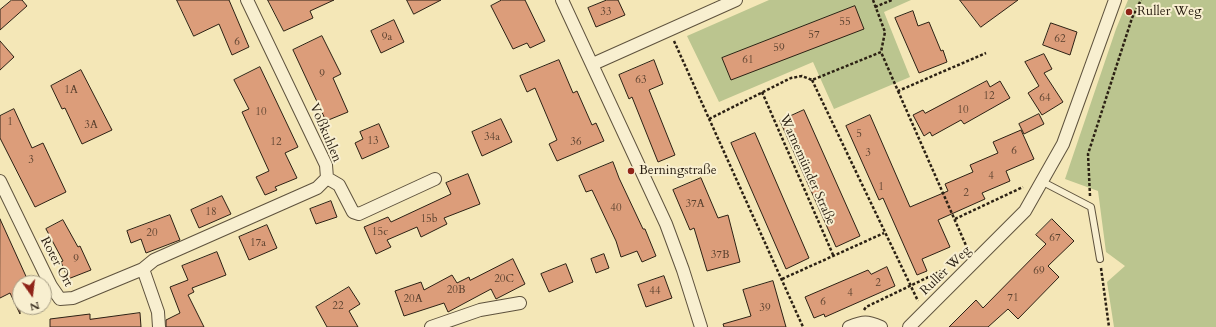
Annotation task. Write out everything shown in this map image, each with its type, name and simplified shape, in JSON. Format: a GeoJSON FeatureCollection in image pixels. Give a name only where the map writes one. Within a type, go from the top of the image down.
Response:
{"type":"FeatureCollection","features":[{"type":"Feature","properties":{"kind":"street","name":"Voßkuhlen"},"geometry":{"type":"LineString","coordinates":[[247,0],[326,165],[327,178],[340,185],[353,212],[359,214],[435,179]]}},
{"type":"Feature","properties":{"kind":"street"},"geometry":{"type":"LineString","coordinates":[[562,0],[666,224],[683,270],[701,327]]}},
{"type":"Feature","properties":{"kind":"street"},"geometry":{"type":"LineString","coordinates":[[593,64],[736,0]]}},
{"type":"Feature","properties":{"kind":"street","name":"Ruller Weg"},"geometry":{"type":"LineString","coordinates":[[909,327],[978,260],[1025,211],[1043,182],[1063,144],[1115,0]]}},
{"type":"Feature","properties":{"kind":"street","name":"Roter Ort"},"geometry":{"type":"LineString","coordinates":[[0,181],[51,286],[60,299],[73,298],[143,269],[154,260],[317,188],[327,178]]}},
{"type":"Feature","properties":{"kind":"street"},"geometry":{"type":"LineString","coordinates":[[143,269],[158,312],[159,327]]}},
{"type":"Feature","properties":{"kind":"street"},"geometry":{"type":"LineString","coordinates":[[431,327],[480,310],[520,303]]}},
{"type":"Feature","properties":{"kind":"street"},"geometry":{"type":"LineString","coordinates":[[855,325],[869,322],[881,327]]}},
{"type":"Feature","properties":{"kind":"lane"},"geometry":{"type":"LineString","coordinates":[[1043,182],[1091,206],[1100,259]]}},
{"type":"Feature","properties":{"kind":"path"},"geometry":{"type":"LineString","coordinates":[[873,0],[885,32],[881,52],[969,251],[978,260]]}},
{"type":"Feature","properties":{"kind":"path"},"geometry":{"type":"LineString","coordinates":[[875,7],[892,0]]}},
{"type":"Feature","properties":{"kind":"path"},"geometry":{"type":"LineString","coordinates":[[1091,206],[1088,154],[1132,18],[1141,0]]}},
{"type":"Feature","properties":{"kind":"path"},"geometry":{"type":"LineString","coordinates":[[669,30],[803,327]]}},
{"type":"Feature","properties":{"kind":"path"},"geometry":{"type":"LineString","coordinates":[[812,80],[881,52]]}},
{"type":"Feature","properties":{"kind":"path"},"geometry":{"type":"LineString","coordinates":[[898,91],[986,53]]}},
{"type":"Feature","properties":{"kind":"path"},"geometry":{"type":"LineString","coordinates":[[710,119],[791,78],[802,76],[812,80],[917,301],[927,309]]}},
{"type":"Feature","properties":{"kind":"path","name":"Warnemünder Straße"},"geometry":{"type":"LineString","coordinates":[[762,92],[834,257]]}},
{"type":"Feature","properties":{"kind":"path"},"geometry":{"type":"LineString","coordinates":[[955,218],[1030,184],[1043,182]]}},
{"type":"Feature","properties":{"kind":"path"},"geometry":{"type":"LineString","coordinates":[[782,279],[834,257],[884,233]]}},
{"type":"Feature","properties":{"kind":"path"},"geometry":{"type":"LineString","coordinates":[[1100,259],[1109,327]]}},
{"type":"Feature","properties":{"kind":"path"},"geometry":{"type":"LineString","coordinates":[[855,325],[866,307],[941,271]]}},
{"type":"Feature","properties":{"kind":"green space"},"geometry":{"type":"Polygon","coordinates":[[[769,0],[911,0],[884,12],[910,77],[834,109],[813,62],[719,102],[687,36],[769,0]]]}},
{"type":"Feature","properties":{"kind":"green space"},"geometry":{"type":"Polygon","coordinates":[[[1128,0],[1216,0],[1216,327],[1114,327],[1107,282],[1125,266],[1106,252],[1098,191],[1065,179],[1116,29],[1128,0]]]}},
{"type":"Feature","properties":{"kind":"building"},"geometry":{"type":"Polygon","coordinates":[[[12,0],[22,0],[27,6],[0,30],[0,10],[12,0]]]}},
{"type":"Feature","properties":{"kind":"building"},"geometry":{"type":"Polygon","coordinates":[[[177,0],[229,0],[249,47],[232,55],[219,24],[194,36],[177,0]]]}},
{"type":"Feature","properties":{"kind":"building"},"geometry":{"type":"Polygon","coordinates":[[[268,0],[334,0],[310,11],[313,18],[284,31],[268,0]]]}},
{"type":"Feature","properties":{"kind":"building"},"geometry":{"type":"Polygon","coordinates":[[[407,0],[441,0],[414,14],[407,0]]]}},
{"type":"Feature","properties":{"kind":"building"},"geometry":{"type":"Polygon","coordinates":[[[502,0],[525,0],[545,41],[530,48],[527,43],[513,49],[491,6],[502,0]]]}},
{"type":"Feature","properties":{"kind":"building"},"geometry":{"type":"Polygon","coordinates":[[[607,0],[618,0],[625,15],[596,27],[588,8],[607,0]]]}},
{"type":"Feature","properties":{"kind":"building"},"geometry":{"type":"Polygon","coordinates":[[[960,0],[1018,0],[981,27],[960,0]]]}},
{"type":"Feature","properties":{"kind":"building"},"geometry":{"type":"Polygon","coordinates":[[[855,6],[864,29],[731,80],[722,58],[855,6]]]}},
{"type":"Feature","properties":{"kind":"building"},"geometry":{"type":"Polygon","coordinates":[[[913,11],[918,26],[929,22],[941,51],[943,50],[947,62],[919,73],[895,18],[913,11]]]}},
{"type":"Feature","properties":{"kind":"building"},"geometry":{"type":"Polygon","coordinates":[[[394,20],[404,42],[381,53],[371,31],[394,20]]]}},
{"type":"Feature","properties":{"kind":"building"},"geometry":{"type":"Polygon","coordinates":[[[1051,23],[1077,32],[1070,55],[1043,45],[1051,23]]]}},
{"type":"Feature","properties":{"kind":"building"},"geometry":{"type":"Polygon","coordinates":[[[322,36],[341,74],[333,78],[348,112],[326,121],[293,50],[322,36]]]}},
{"type":"Feature","properties":{"kind":"building"},"geometry":{"type":"Polygon","coordinates":[[[0,41],[14,57],[0,70],[0,41]]]}},
{"type":"Feature","properties":{"kind":"building"},"geometry":{"type":"Polygon","coordinates":[[[1044,54],[1052,69],[1044,73],[1063,102],[1042,115],[1028,93],[1039,86],[1025,62],[1044,54]]]}},
{"type":"Feature","properties":{"kind":"building"},"geometry":{"type":"Polygon","coordinates":[[[559,60],[573,93],[577,91],[592,125],[596,123],[604,141],[557,161],[549,144],[557,140],[535,88],[527,92],[520,76],[559,60]]]}},
{"type":"Feature","properties":{"kind":"building"},"geometry":{"type":"Polygon","coordinates":[[[654,60],[663,84],[649,90],[675,155],[658,162],[632,97],[629,99],[619,75],[654,60]]]}},
{"type":"Feature","properties":{"kind":"building"},"geometry":{"type":"Polygon","coordinates":[[[260,67],[298,147],[285,153],[297,178],[275,187],[277,190],[265,195],[256,177],[269,171],[242,112],[249,109],[234,80],[260,67]]]}},
{"type":"Feature","properties":{"kind":"building"},"geometry":{"type":"Polygon","coordinates":[[[81,70],[112,130],[82,144],[65,108],[62,109],[51,86],[81,70]]]}},
{"type":"Feature","properties":{"kind":"building"},"geometry":{"type":"Polygon","coordinates":[[[987,81],[990,87],[1000,81],[1010,98],[964,124],[961,120],[932,136],[930,132],[924,136],[913,115],[923,110],[925,113],[987,81]]]}},
{"type":"Feature","properties":{"kind":"building"},"geometry":{"type":"Polygon","coordinates":[[[14,109],[32,148],[43,143],[66,192],[35,207],[0,138],[0,116],[14,109]]]}},
{"type":"Feature","properties":{"kind":"building"},"geometry":{"type":"Polygon","coordinates":[[[804,110],[860,236],[836,247],[780,121],[804,110]]]}},
{"type":"Feature","properties":{"kind":"building"},"geometry":{"type":"Polygon","coordinates":[[[1039,114],[1044,124],[1024,134],[1019,124],[1039,114]]]}},
{"type":"Feature","properties":{"kind":"building"},"geometry":{"type":"Polygon","coordinates":[[[870,115],[910,207],[948,191],[945,184],[973,172],[970,165],[998,153],[993,142],[1021,130],[1034,159],[1006,171],[1010,181],[982,193],[985,199],[938,220],[950,247],[922,259],[927,271],[917,275],[883,198],[879,200],[846,126],[870,115]]]}},
{"type":"Feature","properties":{"kind":"building"},"geometry":{"type":"Polygon","coordinates":[[[501,119],[512,142],[482,156],[472,132],[501,119]]]}},
{"type":"Feature","properties":{"kind":"building"},"geometry":{"type":"Polygon","coordinates":[[[379,124],[389,147],[362,159],[355,143],[363,139],[360,132],[379,124]]]}},
{"type":"Feature","properties":{"kind":"building"},"geometry":{"type":"Polygon","coordinates":[[[755,133],[809,258],[786,269],[731,143],[755,133]]]}},
{"type":"Feature","properties":{"kind":"building"},"geometry":{"type":"Polygon","coordinates":[[[613,162],[643,229],[645,229],[656,256],[642,262],[637,251],[621,257],[616,241],[592,190],[586,192],[579,176],[613,162]]]}},
{"type":"Feature","properties":{"kind":"building"},"geometry":{"type":"Polygon","coordinates":[[[468,174],[480,204],[444,218],[447,224],[421,237],[417,227],[387,240],[391,247],[376,254],[364,227],[388,217],[391,222],[451,194],[446,183],[468,174]]]}},
{"type":"Feature","properties":{"kind":"building"},"geometry":{"type":"Polygon","coordinates":[[[701,178],[718,218],[728,215],[740,262],[707,271],[694,228],[690,230],[673,190],[701,178]]]}},
{"type":"Feature","properties":{"kind":"building"},"geometry":{"type":"Polygon","coordinates":[[[222,196],[231,214],[199,228],[191,210],[222,196]]]}},
{"type":"Feature","properties":{"kind":"building"},"geometry":{"type":"Polygon","coordinates":[[[331,201],[337,217],[316,224],[310,209],[331,201]]]}},
{"type":"Feature","properties":{"kind":"building"},"geometry":{"type":"Polygon","coordinates":[[[170,215],[180,240],[146,253],[141,239],[131,243],[127,231],[170,215]]]}},
{"type":"Feature","properties":{"kind":"building"},"geometry":{"type":"Polygon","coordinates":[[[0,219],[25,275],[12,275],[12,297],[10,293],[0,298],[0,219]]]}},
{"type":"Feature","properties":{"kind":"building"},"geometry":{"type":"Polygon","coordinates":[[[1052,219],[1074,241],[1048,266],[1059,277],[1018,319],[1008,309],[988,327],[949,327],[976,300],[983,308],[1046,244],[1036,235],[1052,219]]]}},
{"type":"Feature","properties":{"kind":"building"},"geometry":{"type":"Polygon","coordinates":[[[63,220],[78,247],[80,246],[91,270],[68,279],[61,262],[63,261],[46,229],[63,220]]]}},
{"type":"Feature","properties":{"kind":"building"},"geometry":{"type":"Polygon","coordinates":[[[267,225],[277,248],[249,260],[239,237],[267,225]]]}},
{"type":"Feature","properties":{"kind":"building"},"geometry":{"type":"Polygon","coordinates":[[[217,252],[226,275],[192,288],[194,292],[188,295],[204,327],[166,327],[166,320],[180,313],[170,287],[188,280],[182,266],[217,252]]]}},
{"type":"Feature","properties":{"kind":"building"},"geometry":{"type":"Polygon","coordinates":[[[604,254],[609,268],[596,273],[591,259],[604,254]]]}},
{"type":"Feature","properties":{"kind":"building"},"geometry":{"type":"Polygon","coordinates":[[[513,259],[525,284],[496,299],[491,289],[448,312],[444,303],[404,316],[395,291],[421,282],[424,290],[452,275],[457,283],[469,277],[470,280],[513,259]]]}},
{"type":"Feature","properties":{"kind":"building"},"geometry":{"type":"Polygon","coordinates":[[[566,264],[573,282],[549,292],[541,274],[566,264]]]}},
{"type":"Feature","properties":{"kind":"building"},"geometry":{"type":"Polygon","coordinates":[[[887,267],[895,286],[825,317],[824,314],[814,318],[805,297],[868,270],[871,274],[887,267]]]}},
{"type":"Feature","properties":{"kind":"building"},"geometry":{"type":"Polygon","coordinates":[[[664,276],[672,298],[646,307],[638,285],[664,276]]]}},
{"type":"Feature","properties":{"kind":"building"},"geometry":{"type":"Polygon","coordinates":[[[773,281],[786,327],[724,327],[723,324],[751,316],[743,290],[773,281]]]}},
{"type":"Feature","properties":{"kind":"building"},"geometry":{"type":"Polygon","coordinates":[[[349,287],[360,304],[349,311],[358,327],[327,327],[316,307],[349,287]]]}},
{"type":"Feature","properties":{"kind":"building"},"geometry":{"type":"Polygon","coordinates":[[[140,313],[141,327],[50,327],[50,319],[90,314],[90,319],[140,313]]]}},
{"type":"Feature","properties":{"kind":"place","name":"Ruller Weg"},"geometry":{"type":"Point","coordinates":[1129,12]}},
{"type":"Feature","properties":{"kind":"place","name":"Berningstraße"},"geometry":{"type":"Point","coordinates":[631,171]}}]}
